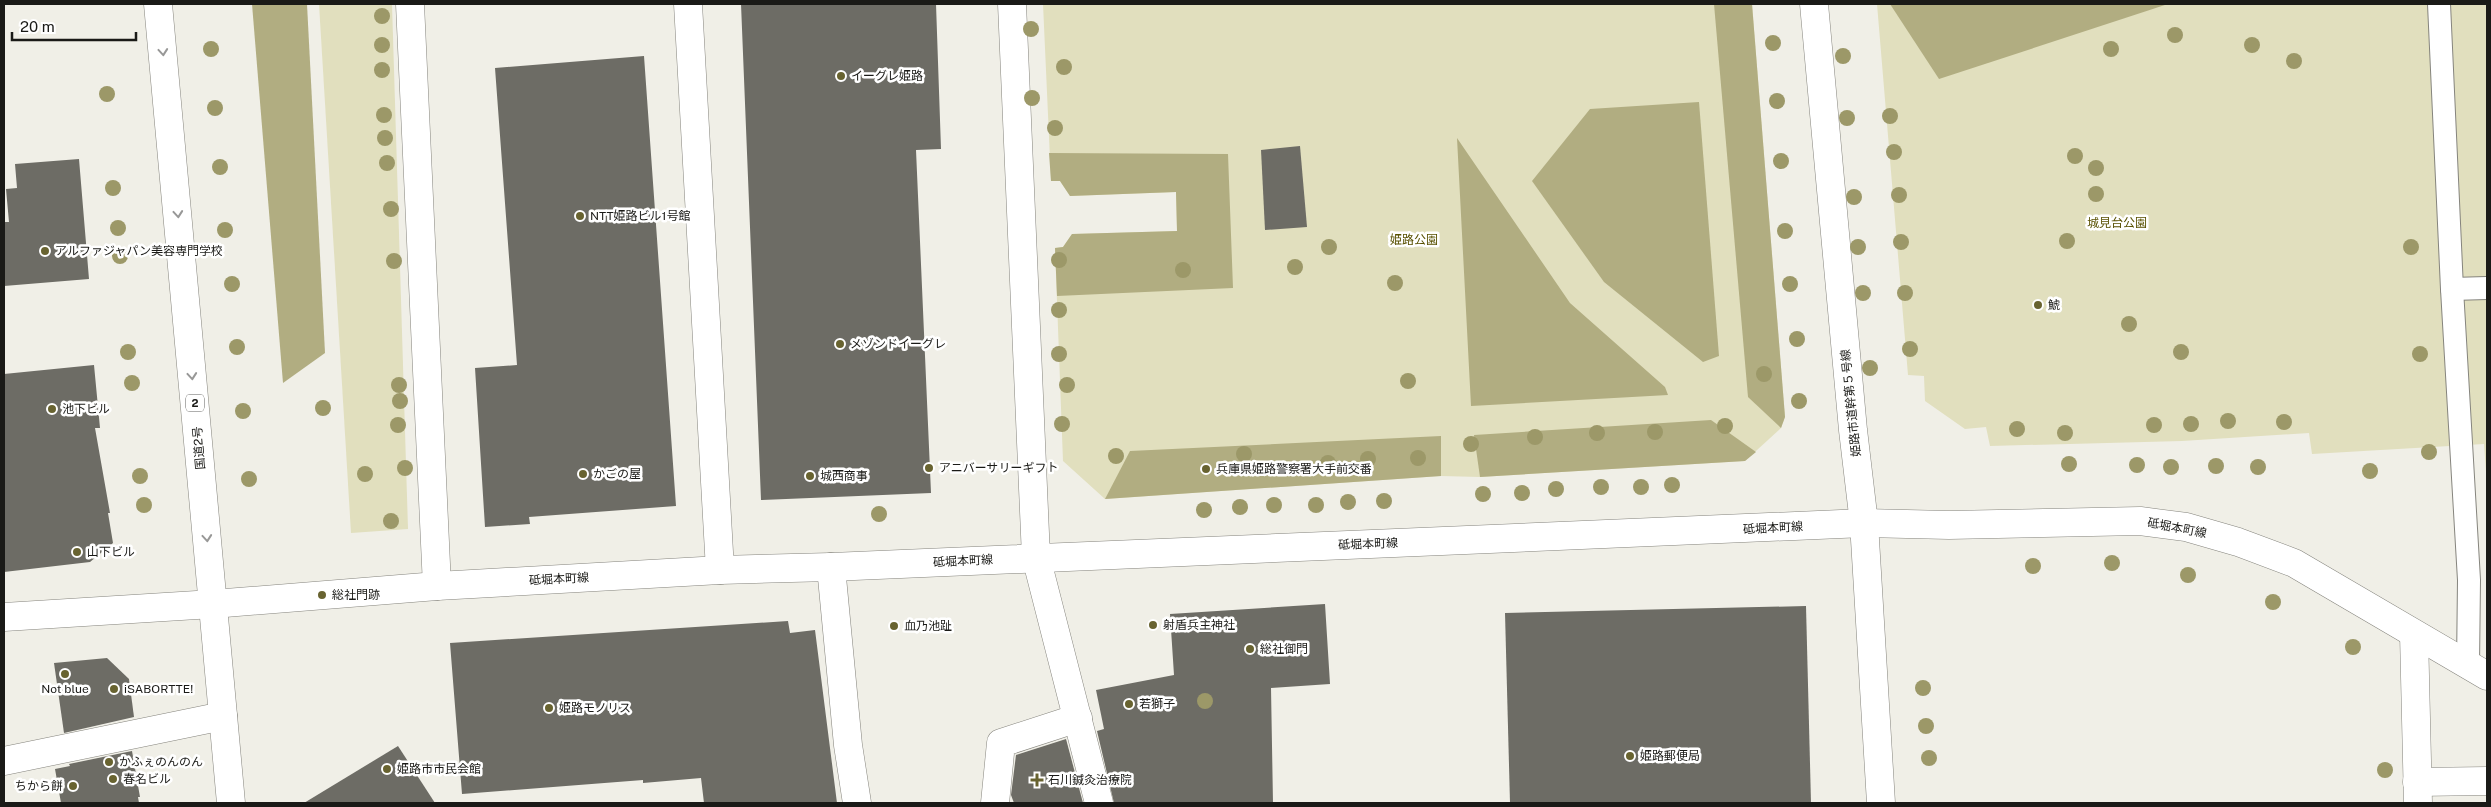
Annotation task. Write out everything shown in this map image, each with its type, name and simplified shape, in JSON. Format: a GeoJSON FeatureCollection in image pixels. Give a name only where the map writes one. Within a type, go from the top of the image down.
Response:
{"type":"FeatureCollection","features":[{"type":"Feature","properties":{"kind":"main road","name":"国道2号"},"geometry":{"type":"LineString","coordinates":[[158,4],[231,803]]}},
{"type":"Feature","properties":{"kind":"main road"},"geometry":{"type":"LineString","coordinates":[[410,4],[437,586]]}},
{"type":"Feature","properties":{"kind":"main road"},"geometry":{"type":"LineString","coordinates":[[688,4],[720,570]]}},
{"type":"Feature","properties":{"kind":"main road"},"geometry":{"type":"LineString","coordinates":[[1012,4],[1036,557],[1099,803]]}},
{"type":"Feature","properties":{"kind":"main road","name":"姫路市道幹第５号線"},"geometry":{"type":"LineString","coordinates":[[1814,4],[1853,430],[1864,523],[1881,803]]}},
{"type":"Feature","properties":{"kind":"main road","name":"砥堀本町線"},"geometry":{"type":"LineString","coordinates":[[4,617],[213,604],[437,586],[720,570],[831,567],[1864,523],[1949,525],[2140,521],[2186,527],[2238,542],[2294,563],[2478,671]]}},
{"type":"Feature","properties":{"kind":"main road"},"geometry":{"type":"LineString","coordinates":[[831,567],[848,745],[857,803]]}},
{"type":"Feature","properties":{"kind":"main road"},"geometry":{"type":"LineString","coordinates":[[2414,634],[2418,793],[2487,781]]}},
{"type":"Feature","properties":{"kind":"main road"},"geometry":{"type":"LineString","coordinates":[[4,761],[223,716]]}},
{"type":"Feature","properties":{"kind":"main road"},"geometry":{"type":"LineString","coordinates":[[996,803],[1001,743],[1078,718]]}},
{"type":"Feature","properties":{"kind":"lane"},"geometry":{"type":"LineString","coordinates":[[2439,4],[2452,289],[2469,580],[2478,671]]}},
{"type":"Feature","properties":{"kind":"lane"},"geometry":{"type":"LineString","coordinates":[[2452,289],[2487,288]]}},
{"type":"Feature","properties":{"kind":"green space"},"geometry":{"type":"Polygon","coordinates":[[[319,4],[392,4],[408,529],[351,533],[319,4]]]}},
{"type":"Feature","properties":{"kind":"green space","name":"姫路公園"},"geometry":{"type":"Polygon","coordinates":[[[1043,4],[1752,4],[1785,417],[1781,428],[1745,461],[1480,477],[1441,476],[1105,499],[1063,461],[1055,248],[1063,247],[1072,234],[1177,231],[1176,192],[1070,196],[1060,181],[1051,181],[1043,4]]]}},
{"type":"Feature","properties":{"kind":"green space","name":"城見台公園"},"geometry":{"type":"Polygon","coordinates":[[[1877,4],[2487,4],[2487,485],[2484,444],[2312,454],[2309,433],[2182,441],[1990,446],[1986,427],[1965,429],[1925,401],[1924,376],[1908,375],[1877,4]]]}},
{"type":"Feature","properties":{"kind":"shaded area"},"geometry":{"type":"Polygon","coordinates":[[[252,4],[307,4],[325,353],[283,383],[252,4]]]}},
{"type":"Feature","properties":{"kind":"shaded area"},"geometry":{"type":"Polygon","coordinates":[[[1714,4],[1752,4],[1785,417],[1781,428],[1748,397],[1714,4]]]}},
{"type":"Feature","properties":{"kind":"shaded area"},"geometry":{"type":"Polygon","coordinates":[[[1890,4],[2168,4],[1939,79],[1890,4]]]}},
{"type":"Feature","properties":{"kind":"shaded area"},"geometry":{"type":"Polygon","coordinates":[[[1699,102],[1719,356],[1703,362],[1604,282],[1532,181],[1590,109],[1699,102]]]}},
{"type":"Feature","properties":{"kind":"shaded area"},"geometry":{"type":"Polygon","coordinates":[[[1457,138],[1570,303],[1665,387],[1668,395],[1471,406],[1457,138]]]}},
{"type":"Feature","properties":{"kind":"shaded area"},"geometry":{"type":"Polygon","coordinates":[[[1049,153],[1228,154],[1233,288],[1057,296],[1055,248],[1063,247],[1072,234],[1177,231],[1176,192],[1070,196],[1060,181],[1051,181],[1049,153]]]}},
{"type":"Feature","properties":{"kind":"shaded area"},"geometry":{"type":"Polygon","coordinates":[[[1711,420],[1756,452],[1745,461],[1480,477],[1474,435],[1711,420]]]}},
{"type":"Feature","properties":{"kind":"shaded area"},"geometry":{"type":"Polygon","coordinates":[[[1441,436],[1441,476],[1105,499],[1130,451],[1441,436]]]}},
{"type":"Feature","properties":{"kind":"building"},"geometry":{"type":"Polygon","coordinates":[[[741,4],[936,4],[941,149],[916,150],[931,493],[761,500],[741,4]]]}},
{"type":"Feature","properties":{"kind":"building","name":"NTT姫路ビル1号館"},"geometry":{"type":"Polygon","coordinates":[[[644,56],[676,506],[529,517],[530,524],[485,527],[475,368],[517,365],[495,68],[644,56]]]}},
{"type":"Feature","properties":{"kind":"building"},"geometry":{"type":"Polygon","coordinates":[[[1300,146],[1307,227],[1265,230],[1261,150],[1300,146]]]}},
{"type":"Feature","properties":{"kind":"building","name":"アルファジャパン美容専門学校"},"geometry":{"type":"Polygon","coordinates":[[[79,159],[89,279],[4,286],[4,222],[9,222],[6,189],[17,188],[15,164],[79,159]]]}},
{"type":"Feature","properties":{"kind":"building"},"geometry":{"type":"Polygon","coordinates":[[[94,365],[100,428],[95,428],[110,513],[108,513],[113,543],[90,562],[4,572],[4,374],[94,365]]]}},
{"type":"Feature","properties":{"kind":"building"},"geometry":{"type":"Polygon","coordinates":[[[1325,604],[1330,684],[1271,688],[1273,803],[1114,803],[1097,731],[1104,729],[1096,690],[1174,675],[1170,614],[1325,604]]]}},
{"type":"Feature","properties":{"kind":"building"},"geometry":{"type":"Polygon","coordinates":[[[1806,606],[1811,803],[1510,803],[1505,613],[1806,606]]]}},
{"type":"Feature","properties":{"kind":"building","name":"姫路モノリス"},"geometry":{"type":"Polygon","coordinates":[[[788,621],[790,633],[815,630],[837,803],[704,803],[701,778],[643,783],[643,780],[462,794],[450,643],[788,621]]]}},
{"type":"Feature","properties":{"kind":"building"},"geometry":{"type":"Polygon","coordinates":[[[107,658],[129,679],[134,717],[64,733],[54,663],[107,658]]]}},
{"type":"Feature","properties":{"kind":"building","name":"石川鍼灸治療院"},"geometry":{"type":"Polygon","coordinates":[[[1066,739],[1083,803],[1014,803],[1011,795],[1016,755],[1066,739]]]}},
{"type":"Feature","properties":{"kind":"building","name":"姫路市市民会館"},"geometry":{"type":"Polygon","coordinates":[[[398,746],[435,803],[304,803],[398,746]]]}},
{"type":"Feature","properties":{"kind":"building"},"geometry":{"type":"Polygon","coordinates":[[[132,751],[140,797],[138,797],[139,803],[61,803],[55,769],[70,766],[69,764],[132,751]]]}},
{"type":"Feature","properties":{"kind":"place","name":"イーグレ姫路"},"geometry":{"type":"Point","coordinates":[841,76]}},
{"type":"Feature","properties":{"kind":"place","name":"NTT姫路ビル1号館"},"geometry":{"type":"Point","coordinates":[580,216]}},
{"type":"Feature","properties":{"kind":"place","name":"アルファジャパン美容専門学校"},"geometry":{"type":"Point","coordinates":[45,251]}},
{"type":"Feature","properties":{"kind":"place","name":"鯱"},"geometry":{"type":"Point","coordinates":[2038,305]}},
{"type":"Feature","properties":{"kind":"place","name":"メゾンドイーグレ"},"geometry":{"type":"Point","coordinates":[840,344]}},
{"type":"Feature","properties":{"kind":"place","name":"池下ビル"},"geometry":{"type":"Point","coordinates":[52,409]}},
{"type":"Feature","properties":{"kind":"place","name":"アニバーサリーギフト"},"geometry":{"type":"Point","coordinates":[929,468]}},
{"type":"Feature","properties":{"kind":"place","name":"兵庫県姫路警察署大手前交番"},"geometry":{"type":"Point","coordinates":[1206,469]}},
{"type":"Feature","properties":{"kind":"place","name":"かごの屋"},"geometry":{"type":"Point","coordinates":[583,474]}},
{"type":"Feature","properties":{"kind":"place","name":"城西商事"},"geometry":{"type":"Point","coordinates":[810,476]}},
{"type":"Feature","properties":{"kind":"place","name":"山下ビル"},"geometry":{"type":"Point","coordinates":[77,552]}},
{"type":"Feature","properties":{"kind":"place","name":"総社門跡"},"geometry":{"type":"Point","coordinates":[322,595]}},
{"type":"Feature","properties":{"kind":"place","name":"射盾兵主神社"},"geometry":{"type":"Point","coordinates":[1153,625]}},
{"type":"Feature","properties":{"kind":"place","name":"血乃池趾"},"geometry":{"type":"Point","coordinates":[894,626]}},
{"type":"Feature","properties":{"kind":"place","name":"総社御門"},"geometry":{"type":"Point","coordinates":[1250,649]}},
{"type":"Feature","properties":{"kind":"place","name":"Not blue"},"geometry":{"type":"Point","coordinates":[65,674]}},
{"type":"Feature","properties":{"kind":"place","name":"iSABORTTE!"},"geometry":{"type":"Point","coordinates":[114,689]}},
{"type":"Feature","properties":{"kind":"place","name":"若獅子"},"geometry":{"type":"Point","coordinates":[1129,704]}},
{"type":"Feature","properties":{"kind":"place","name":"姫路モノリス"},"geometry":{"type":"Point","coordinates":[549,708]}},
{"type":"Feature","properties":{"kind":"place","name":"姫路郵便局"},"geometry":{"type":"Point","coordinates":[1630,756]}},
{"type":"Feature","properties":{"kind":"place","name":"かふぇのんのん"},"geometry":{"type":"Point","coordinates":[109,762]}},
{"type":"Feature","properties":{"kind":"place","name":"姫路市市民会館"},"geometry":{"type":"Point","coordinates":[387,769]}},
{"type":"Feature","properties":{"kind":"place","name":"春名ビル"},"geometry":{"type":"Point","coordinates":[113,779]}},
{"type":"Feature","properties":{"kind":"place","name":"石川鍼灸治療院"},"geometry":{"type":"Point","coordinates":[1037,780]}},
{"type":"Feature","properties":{"kind":"place","name":"ちから餅"},"geometry":{"type":"Point","coordinates":[73,786]}}]}
